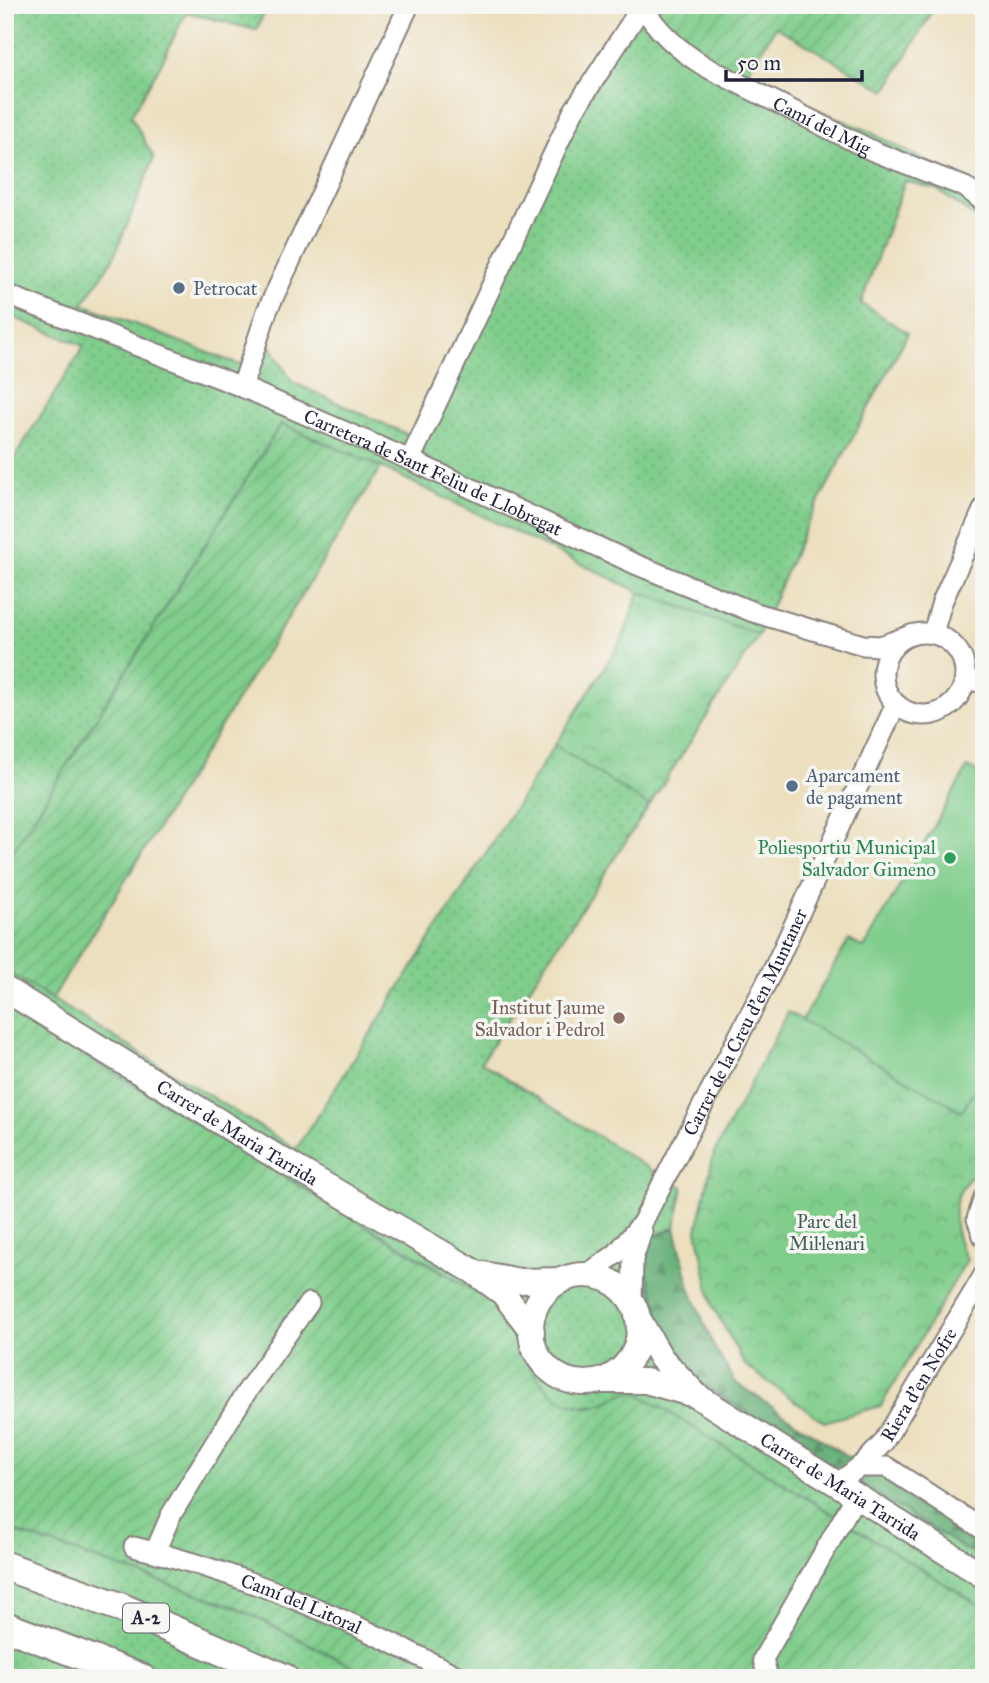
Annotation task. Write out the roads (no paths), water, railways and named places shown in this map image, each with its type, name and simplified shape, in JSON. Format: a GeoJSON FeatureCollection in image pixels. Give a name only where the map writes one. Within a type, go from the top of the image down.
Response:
{"type":"FeatureCollection","features":[{"type":"Feature","properties":{"kind":"highway","name":"A-2"},"geometry":{"type":"LineString","coordinates":[[5,1566],[120,1607],[284,1678]]}},
{"type":"Feature","properties":{"kind":"highway"},"geometry":{"type":"LineString","coordinates":[[5,1626],[141,1678]]}},
{"type":"Feature","properties":{"kind":"main road","name":"Carrer de Maria Tarrida"},"geometry":{"type":"LineString","coordinates":[[5,989],[263,1149],[473,1271],[503,1293],[531,1331]]}},
{"type":"Feature","properties":{"kind":"main road","name":"Carrer de Maria Tarrida"},"geometry":{"type":"LineString","coordinates":[[473,1271],[520,1281],[574,1278]]}},
{"type":"Feature","properties":{"kind":"main road"},"geometry":{"type":"LineString","coordinates":[[574,1278],[614,1283],[635,1309],[639,1338],[631,1357],[618,1372],[600,1381],[576,1382],[554,1372],[538,1354],[531,1331],[539,1301],[574,1278]]}},
{"type":"Feature","properties":{"kind":"main road","name":"Carrer de Maria Tarrida"},"geometry":{"type":"LineString","coordinates":[[635,1309],[661,1358],[697,1396],[984,1576]]}},
{"type":"Feature","properties":{"kind":"main road","name":"Carrer de Maria Tarrida"},"geometry":{"type":"LineString","coordinates":[[600,1381],[646,1381],[697,1396]]}},
{"type":"Feature","properties":{"kind":"street"},"geometry":{"type":"LineString","coordinates":[[242,387],[267,311],[409,5]]}},
{"type":"Feature","properties":{"kind":"street"},"geometry":{"type":"LineString","coordinates":[[410,460],[573,112],[642,6]]}},
{"type":"Feature","properties":{"kind":"street","name":"Camí del Mig"},"geometry":{"type":"LineString","coordinates":[[642,6],[686,55],[706,67],[873,151],[965,187],[984,202]]}},
{"type":"Feature","properties":{"kind":"street","name":"Carretera de Sant Feliu de Llobregat"},"geometry":{"type":"LineString","coordinates":[[5,294],[242,387],[410,460],[635,564],[753,612],[863,645],[880,646],[902,638]]}},
{"type":"Feature","properties":{"kind":"street"},"geometry":{"type":"LineString","coordinates":[[933,633],[942,602],[984,508]]}},
{"type":"Feature","properties":{"kind":"street"},"geometry":{"type":"LineString","coordinates":[[863,645],[883,676],[886,690],[896,704],[914,714],[939,712],[975,681],[958,650],[945,638],[933,633],[917,633],[902,638],[889,652],[883,676]]}},
{"type":"Feature","properties":{"kind":"street","name":"Carrer de la Creu d'en Muntaner"},"geometry":{"type":"LineString","coordinates":[[574,1278],[616,1254],[642,1223],[776,964],[896,704]]}},
{"type":"Feature","properties":{"kind":"street"},"geometry":{"type":"LineString","coordinates":[[984,1198],[977,1219],[984,1238]]}},
{"type":"Feature","properties":{"kind":"street","name":"Carrer de la Creu d'en Muntaner"},"geometry":{"type":"LineString","coordinates":[[635,1309],[633,1259],[642,1235],[642,1223]]}},
{"type":"Feature","properties":{"kind":"street","name":"Riera d'en Nofre"},"geometry":{"type":"LineString","coordinates":[[846,1490],[859,1467],[883,1443],[984,1275]]}},
{"type":"Feature","properties":{"kind":"street"},"geometry":{"type":"LineString","coordinates":[[155,1552],[172,1515],[245,1394],[309,1303]]}},
{"type":"Feature","properties":{"kind":"street"},"geometry":{"type":"LineString","coordinates":[[883,1443],[887,1468]]}},
{"type":"Feature","properties":{"kind":"street","name":"Carrer de Maria Tarrida"},"geometry":{"type":"LineString","coordinates":[[859,1467],[887,1468],[984,1530]]}},
{"type":"Feature","properties":{"kind":"street"},"geometry":{"type":"LineString","coordinates":[[768,1678],[763,1659],[846,1490]]}},
{"type":"Feature","properties":{"kind":"street","name":"Camí del Litoral"},"geometry":{"type":"LineString","coordinates":[[134,1547],[239,1576],[418,1655],[461,1678]]}},
{"type":"Feature","properties":{"kind":"place","name":"Petrocat"},"geometry":{"type":"Point","coordinates":[179,288]}},
{"type":"Feature","properties":{"kind":"place","name":"Aparcament de pagament"},"geometry":{"type":"Point","coordinates":[792,786]}},
{"type":"Feature","properties":{"kind":"place","name":"Poliesportiu Municipal Salvador Gimeno"},"geometry":{"type":"Point","coordinates":[950,858]}},
{"type":"Feature","properties":{"kind":"place","name":"Institut Jaume Salvador i Pedrol"},"geometry":{"type":"Point","coordinates":[619,1018]}},
{"type":"Feature","properties":{"kind":"park label","name":"Parc del Mil·lenari"},"geometry":{"type":"Point","coordinates":[827,1232]}}]}
